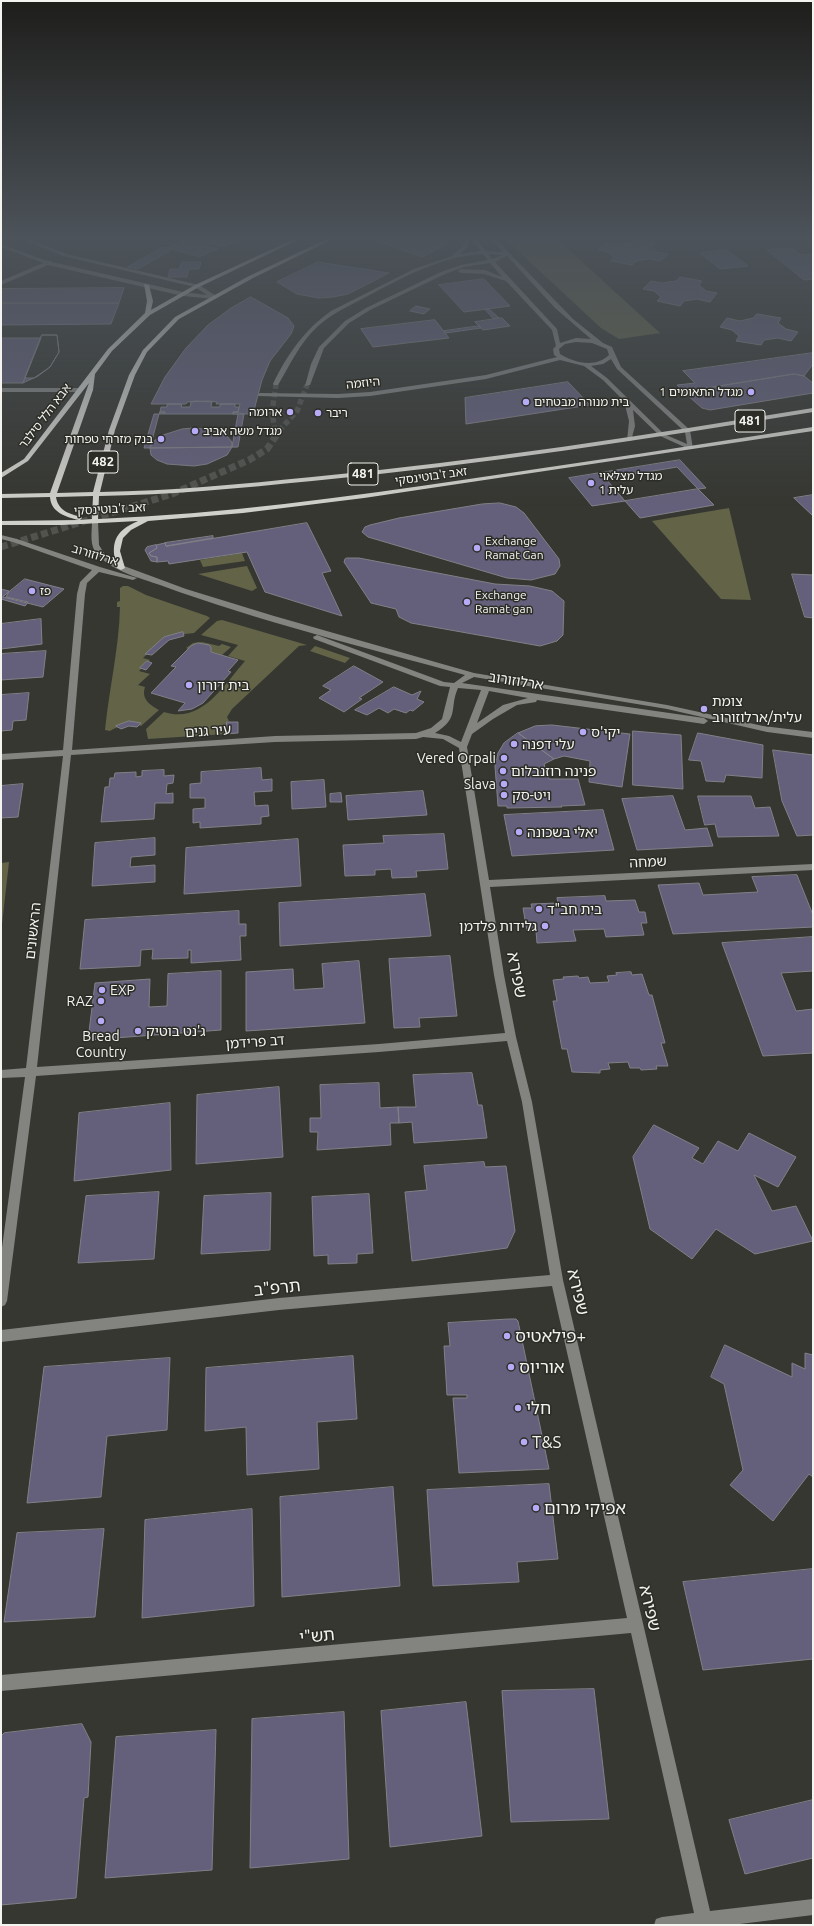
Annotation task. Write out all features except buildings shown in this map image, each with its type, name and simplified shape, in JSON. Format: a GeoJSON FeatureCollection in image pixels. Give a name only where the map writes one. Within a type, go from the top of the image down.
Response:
{"type":"FeatureCollection","features":[{"type":"Feature","properties":{"kind":"main road","name":"אבא הלל סילבר"},"geometry":{"type":"LineString","coordinates":[[1,476],[30,455],[125,333],[132,327]]}},
{"type":"Feature","properties":{"kind":"main road","name":"482"},"geometry":{"type":"LineString","coordinates":[[95,521],[96,494],[112,430],[130,381],[145,351],[169,327]]}},
{"type":"Feature","properties":{"kind":"main road"},"geometry":{"type":"LineString","coordinates":[[94,372],[90,390],[53,495],[53,500],[60,512],[75,518],[95,521]]}},
{"type":"Feature","properties":{"kind":"main road","name":"זאב ז'בוטינסקי"},"geometry":{"type":"LineString","coordinates":[[1,496],[96,494],[262,484],[376,473],[629,440],[813,410]]}},
{"type":"Feature","properties":{"kind":"main road","name":"זאב ז'בוטינסקי"},"geometry":{"type":"LineString","coordinates":[[1,523],[160,518],[264,510],[418,489],[813,429]]}},
{"type":"Feature","properties":{"kind":"main road"},"geometry":{"type":"LineString","coordinates":[[121,568],[116,548],[120,537],[135,525],[160,518]]}},
{"type":"Feature","properties":{"kind":"street"},"geometry":{"type":"LineString","coordinates":[[276,384],[287,362],[298,346],[315,327]]}},
{"type":"Feature","properties":{"kind":"street"},"geometry":{"type":"LineString","coordinates":[[307,385],[322,347],[342,327]]}},
{"type":"Feature","properties":{"kind":"street"},"geometry":{"type":"LineString","coordinates":[[552,327],[555,330],[558,346],[555,352],[560,358],[567,361],[585,364],[605,360],[612,355]]}},
{"type":"Feature","properties":{"kind":"street"},"geometry":{"type":"LineString","coordinates":[[581,327],[600,343],[610,348],[612,355],[620,368],[688,431],[691,448]]}},
{"type":"Feature","properties":{"kind":"street"},"geometry":{"type":"LineString","coordinates":[[558,346],[576,340],[600,343]]}},
{"type":"Feature","properties":{"kind":"street","name":"היוזמה"},"geometry":{"type":"LineString","coordinates":[[260,395],[338,396],[370,394],[486,376],[526,368],[560,358]]}},
{"type":"Feature","properties":{"kind":"street"},"geometry":{"type":"LineString","coordinates":[[585,364],[598,372],[662,435],[691,448]]}},
{"type":"Feature","properties":{"kind":"street"},"geometry":{"type":"LineString","coordinates":[[1,390],[80,390]]}},
{"type":"Feature","properties":{"kind":"street"},"geometry":{"type":"LineString","coordinates":[[626,399],[632,420],[632,431],[629,440]]}},
{"type":"Feature","properties":{"kind":"street","name":"ארלוזורוב"},"geometry":{"type":"LineString","coordinates":[[95,521],[96,545],[101,554],[121,568],[183,591]]}},
{"type":"Feature","properties":{"kind":"street","name":"ארלוזורוב"},"geometry":{"type":"LineString","coordinates":[[1,537],[15,540],[97,569],[183,591],[271,618],[473,674],[549,689],[667,707],[767,729]]}},
{"type":"Feature","properties":{"kind":"street","name":"הראשונים"},"geometry":{"type":"LineString","coordinates":[[1,1301],[31,1072],[67,753],[81,594],[84,582],[97,569]]}},
{"type":"Feature","properties":{"kind":"street","name":"ארלוזורוב"},"geometry":{"type":"LineString","coordinates":[[271,618],[372,659],[443,684],[486,688],[547,699],[813,735]]}},
{"type":"Feature","properties":{"kind":"street"},"geometry":{"type":"LineString","coordinates":[[455,686],[463,679],[473,674],[486,688]]}},
{"type":"Feature","properties":{"kind":"street","name":"עיר גנים"},"geometry":{"type":"LineString","coordinates":[[416,736],[434,730],[443,723],[451,712],[455,686]]}},
{"type":"Feature","properties":{"kind":"street","name":"שפירא"},"geometry":{"type":"LineString","coordinates":[[486,688],[463,747],[484,884],[511,1037],[527,1102],[557,1280],[704,1923]]}},
{"type":"Feature","properties":{"kind":"street"},"geometry":{"type":"LineString","coordinates":[[467,734],[493,715],[513,704],[525,700],[547,699]]}},
{"type":"Feature","properties":{"kind":"street","name":"עיר גנים"},"geometry":{"type":"LineString","coordinates":[[1,756],[275,739],[442,735],[463,747]]}},
{"type":"Feature","properties":{"kind":"street","name":"שמחה"},"geometry":{"type":"LineString","coordinates":[[484,884],[813,867]]}},
{"type":"Feature","properties":{"kind":"street","name":"דב פרידמן"},"geometry":{"type":"LineString","coordinates":[[1,1074],[379,1048],[511,1037]]}},
{"type":"Feature","properties":{"kind":"street","name":"תרפ\"ב"},"geometry":{"type":"LineString","coordinates":[[1,1336],[201,1315],[279,1304],[557,1280]]}},
{"type":"Feature","properties":{"kind":"street","name":"תש\"י"},"geometry":{"type":"LineString","coordinates":[[1,1683],[636,1625]]}},
{"type":"Feature","properties":{"kind":"street"},"geometry":{"type":"LineString","coordinates":[[662,1925],[704,1923],[813,1907]]}},
{"type":"Feature","properties":{"kind":"green space"},"geometry":{"type":"Polygon","coordinates":[[[600,327],[653,327],[660,333],[619,339],[600,327]]]}},
{"type":"Feature","properties":{"kind":"green space"},"geometry":{"type":"Polygon","coordinates":[[[729,508],[751,600],[721,599],[652,521],[729,508]]]}},
{"type":"Feature","properties":{"kind":"green space"},"geometry":{"type":"Polygon","coordinates":[[[242,553],[245,561],[203,567],[200,560],[242,553]]]}},
{"type":"Feature","properties":{"kind":"green space"},"geometry":{"type":"Polygon","coordinates":[[[247,566],[257,588],[252,591],[198,574],[247,566]]]}},
{"type":"Feature","properties":{"kind":"green space"},"geometry":{"type":"Polygon","coordinates":[[[123,586],[128,586],[146,595],[210,618],[194,633],[177,635],[160,642],[143,658],[150,660],[139,671],[150,674],[138,685],[145,687],[145,698],[152,706],[159,710],[141,726],[133,724],[125,725],[110,731],[105,730],[118,638],[120,607],[117,607],[117,602],[120,601],[120,588],[123,586]]]}},
{"type":"Feature","properties":{"kind":"green space"},"geometry":{"type":"Polygon","coordinates":[[[222,620],[307,645],[299,646],[232,709],[227,717],[229,721],[227,722],[226,734],[148,739],[146,729],[164,712],[177,714],[190,713],[201,708],[220,691],[245,661],[228,656],[238,645],[201,635],[217,621],[222,620]]]}},
{"type":"Feature","properties":{"kind":"green space"},"geometry":{"type":"Polygon","coordinates":[[[202,642],[219,646],[222,644],[231,647],[222,655],[211,652],[211,647],[205,644],[197,644],[188,649],[186,648],[193,643],[202,642]]]}},
{"type":"Feature","properties":{"kind":"green space"},"geometry":{"type":"Polygon","coordinates":[[[315,646],[350,658],[345,663],[310,651],[315,646]]]}},
{"type":"Feature","properties":{"kind":"green space"},"geometry":{"type":"Polygon","coordinates":[[[9,862],[1,933],[1,863],[9,862]]]}},
{"type":"Feature","properties":{"kind":"tunnel"},"geometry":{"type":"LineString","coordinates":[[275,431],[272,412],[276,384]]}},
{"type":"Feature","properties":{"kind":"tunnel"},"geometry":{"type":"LineString","coordinates":[[279,431],[297,411],[307,385]]}},
{"type":"Feature","properties":{"kind":"tunnel"},"geometry":{"type":"LineString","coordinates":[[275,430],[276,434]]}},
{"type":"Feature","properties":{"kind":"tunnel"},"geometry":{"type":"LineString","coordinates":[[1,547],[172,494],[249,460],[267,449],[280,430]]}},
{"type":"Feature","properties":{"kind":"place","name":"מגדל התאומים 1"},"geometry":{"type":"Point","coordinates":[751,392]}},
{"type":"Feature","properties":{"kind":"place","name":"בית מנורה מבטחים"},"geometry":{"type":"Point","coordinates":[526,402]}},
{"type":"Feature","properties":{"kind":"place","name":"ארומה"},"geometry":{"type":"Point","coordinates":[290,412]}},
{"type":"Feature","properties":{"kind":"place","name":"ריבר"},"geometry":{"type":"Point","coordinates":[318,413]}},
{"type":"Feature","properties":{"kind":"place","name":"מגדל משה אביב"},"geometry":{"type":"Point","coordinates":[195,431]}},
{"type":"Feature","properties":{"kind":"place","name":"בנק מזרחי טפחות"},"geometry":{"type":"Point","coordinates":[161,439]}},
{"type":"Feature","properties":{"kind":"place","name":"מגדל מצלאוי עלית 1"},"geometry":{"type":"Point","coordinates":[591,483]}},
{"type":"Feature","properties":{"kind":"place","name":"Exchange Ramat Gan"},"geometry":{"type":"Point","coordinates":[477,548]}},
{"type":"Feature","properties":{"kind":"place","name":"פז"},"geometry":{"type":"Point","coordinates":[32,591]}},
{"type":"Feature","properties":{"kind":"place","name":"Exchange Ramat gan"},"geometry":{"type":"Point","coordinates":[467,602]}},
{"type":"Feature","properties":{"kind":"place","name":"בית דורון"},"geometry":{"type":"Point","coordinates":[189,685]}},
{"type":"Feature","properties":{"kind":"place","name":"צומת עלית/ארלוזורוב"},"geometry":{"type":"Point","coordinates":[704,709]}},
{"type":"Feature","properties":{"kind":"place","name":"יקי'ס"},"geometry":{"type":"Point","coordinates":[583,732]}},
{"type":"Feature","properties":{"kind":"place","name":"עלי דפנה"},"geometry":{"type":"Point","coordinates":[514,744]}},
{"type":"Feature","properties":{"kind":"place","name":"Vered Orpali"},"geometry":{"type":"Point","coordinates":[504,758]}},
{"type":"Feature","properties":{"kind":"place","name":"פנינה רוזנבלום"},"geometry":{"type":"Point","coordinates":[503,771]}},
{"type":"Feature","properties":{"kind":"place","name":"Slava"},"geometry":{"type":"Point","coordinates":[504,784]}},
{"type":"Feature","properties":{"kind":"place","name":"ויט-סק"},"geometry":{"type":"Point","coordinates":[504,795]}},
{"type":"Feature","properties":{"kind":"place","name":"יאלי בשכונה"},"geometry":{"type":"Point","coordinates":[519,832]}},
{"type":"Feature","properties":{"kind":"place","name":"בית חב\"ד"},"geometry":{"type":"Point","coordinates":[539,909]}},
{"type":"Feature","properties":{"kind":"place","name":"גלידות פלדמן"},"geometry":{"type":"Point","coordinates":[545,926]}},
{"type":"Feature","properties":{"kind":"place","name":"EXP"},"geometry":{"type":"Point","coordinates":[102,990]}},
{"type":"Feature","properties":{"kind":"place","name":"RAZ"},"geometry":{"type":"Point","coordinates":[101,1001]}},
{"type":"Feature","properties":{"kind":"place","name":"Bread Country"},"geometry":{"type":"Point","coordinates":[101,1021]}},
{"type":"Feature","properties":{"kind":"place","name":"ג'נט בוטיק"},"geometry":{"type":"Point","coordinates":[138,1031]}},
{"type":"Feature","properties":{"kind":"place","name":"פילאטיס+"},"geometry":{"type":"Point","coordinates":[507,1336]}},
{"type":"Feature","properties":{"kind":"place","name":"אוריוס"},"geometry":{"type":"Point","coordinates":[511,1367]}},
{"type":"Feature","properties":{"kind":"place","name":"חלי"},"geometry":{"type":"Point","coordinates":[518,1408]}},
{"type":"Feature","properties":{"kind":"place","name":"T&S"},"geometry":{"type":"Point","coordinates":[524,1442]}},
{"type":"Feature","properties":{"kind":"place","name":"אפיקי מרום"},"geometry":{"type":"Point","coordinates":[536,1508]}}]}
